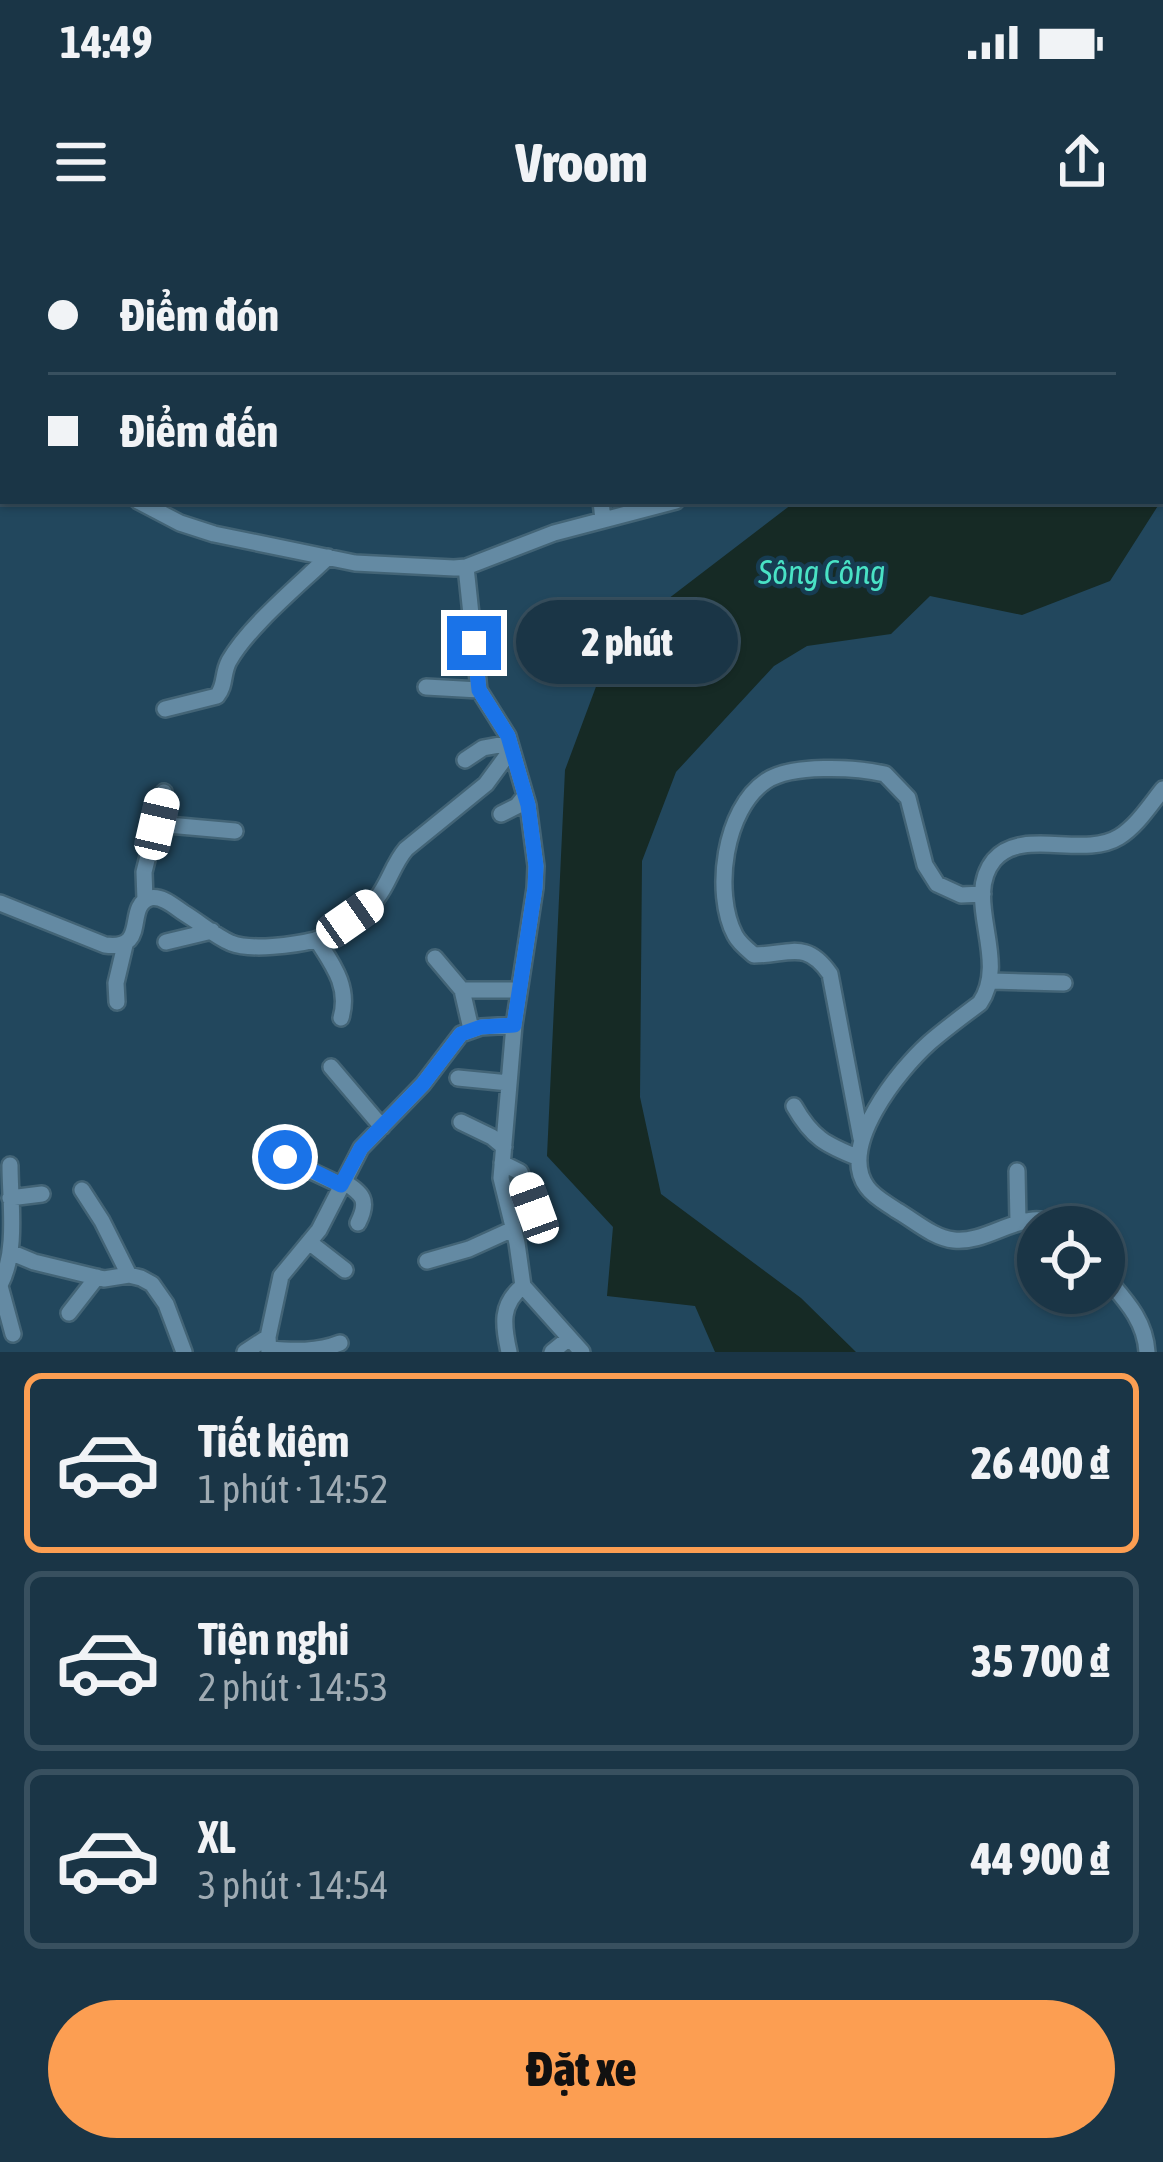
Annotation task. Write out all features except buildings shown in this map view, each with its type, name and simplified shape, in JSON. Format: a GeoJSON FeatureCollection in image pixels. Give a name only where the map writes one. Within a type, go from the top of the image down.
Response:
{"type":"FeatureCollection","features":[{"type":"Feature","properties":{"kind":"street"},"geometry":{"type":"LineString","coordinates":[[601,504],[603,520]]}},
{"type":"Feature","properties":{"kind":"street"},"geometry":{"type":"LineString","coordinates":[[168,508],[197,530],[328,557],[374,564],[466,566],[539,538],[664,504]]}},
{"type":"Feature","properties":{"kind":"street"},"geometry":{"type":"LineString","coordinates":[[165,710],[217,696],[225,685],[228,663],[246,638],[328,557]]}},
{"type":"Feature","properties":{"kind":"street"},"geometry":{"type":"LineString","coordinates":[[466,566],[479,690],[511,747],[525,796],[536,877],[514,1025],[501,1186],[524,1286],[582,1352]]}},
{"type":"Feature","properties":{"kind":"street"},"geometry":{"type":"LineString","coordinates":[[426,687],[479,690]]}},
{"type":"Feature","properties":{"kind":"street"},"geometry":{"type":"LineString","coordinates":[[465,760],[483,748],[511,747]]}},
{"type":"Feature","properties":{"kind":"street"},"geometry":{"type":"LineString","coordinates":[[146,900],[168,902],[230,943],[316,940],[373,903],[397,859],[486,784],[511,747]]}},
{"type":"Feature","properties":{"kind":"street"},"geometry":{"type":"LineString","coordinates":[[973,894],[937,884],[925,865],[908,798],[885,774],[836,769],[787,772],[763,782],[731,830],[723,882],[734,935],[754,955],[801,950],[819,958],[830,974],[860,1173],[874,1196],[938,1236],[973,1239],[1017,1223]]}},
{"type":"Feature","properties":{"kind":"street"},"geometry":{"type":"LineString","coordinates":[[860,1149],[867,1123],[888,1092],[924,1048],[980,1003],[991,981],[973,894],[992,862],[1004,851],[1034,844],[1104,844],[1131,828],[1163,789]]}},
{"type":"Feature","properties":{"kind":"street"},"geometry":{"type":"LineString","coordinates":[[116,1002],[125,945],[146,900],[144,872],[164,792]]}},
{"type":"Feature","properties":{"kind":"street"},"geometry":{"type":"LineString","coordinates":[[500,814],[518,806],[525,796]]}},
{"type":"Feature","properties":{"kind":"street"},"geometry":{"type":"LineString","coordinates":[[157,824],[235,831]]}},
{"type":"Feature","properties":{"kind":"street"},"geometry":{"type":"LineString","coordinates":[[0,902],[105,945],[125,945]]}},
{"type":"Feature","properties":{"kind":"street"},"geometry":{"type":"LineString","coordinates":[[166,942],[212,931]]}},
{"type":"Feature","properties":{"kind":"street"},"geometry":{"type":"LineString","coordinates":[[316,940],[340,981],[345,997],[341,1018]]}},
{"type":"Feature","properties":{"kind":"street"},"geometry":{"type":"LineString","coordinates":[[435,958],[462,990],[471,1029]]}},
{"type":"Feature","properties":{"kind":"street"},"geometry":{"type":"LineString","coordinates":[[991,981],[1064,983]]}},
{"type":"Feature","properties":{"kind":"street"},"geometry":{"type":"LineString","coordinates":[[462,990],[512,990]]}},
{"type":"Feature","properties":{"kind":"street"},"geometry":{"type":"LineString","coordinates":[[269,1346],[281,1276],[319,1230],[361,1148],[423,1084],[453,1042],[471,1029],[514,1025]]}},
{"type":"Feature","properties":{"kind":"street"},"geometry":{"type":"LineString","coordinates":[[331,1067],[382,1127]]}},
{"type":"Feature","properties":{"kind":"street"},"geometry":{"type":"LineString","coordinates":[[458,1078],[509,1083]]}},
{"type":"Feature","properties":{"kind":"street"},"geometry":{"type":"LineString","coordinates":[[794,1106],[805,1127],[824,1144],[860,1149]]}},
{"type":"Feature","properties":{"kind":"street"},"geometry":{"type":"LineString","coordinates":[[460,1122],[492,1137],[520,1172],[543,1233]]}},
{"type":"Feature","properties":{"kind":"street"},"geometry":{"type":"LineString","coordinates":[[264,1150],[361,1193],[363,1212],[358,1223]]}},
{"type":"Feature","properties":{"kind":"street"},"geometry":{"type":"LineString","coordinates":[[10,1165],[10,1252],[0,1285],[13,1334]]}},
{"type":"Feature","properties":{"kind":"street"},"geometry":{"type":"LineString","coordinates":[[1017,1171],[1018,1206]]}},
{"type":"Feature","properties":{"kind":"street"},"geometry":{"type":"LineString","coordinates":[[82,1190],[129,1275]]}},
{"type":"Feature","properties":{"kind":"street"},"geometry":{"type":"LineString","coordinates":[[10,1198],[42,1194]]}},
{"type":"Feature","properties":{"kind":"street"},"geometry":{"type":"LineString","coordinates":[[427,1261],[513,1229]]}},
{"type":"Feature","properties":{"kind":"street"},"geometry":{"type":"LineString","coordinates":[[310,1242],[345,1270]]}},
{"type":"Feature","properties":{"kind":"street"},"geometry":{"type":"LineString","coordinates":[[10,1252],[97,1277],[129,1275],[152,1284],[184,1352]]}},
{"type":"Feature","properties":{"kind":"street"},"geometry":{"type":"LineString","coordinates":[[69,1312],[97,1277]]}},
{"type":"Feature","properties":{"kind":"street"},"geometry":{"type":"LineString","coordinates":[[509,1352],[503,1327],[506,1306],[511,1295],[524,1286]]}},
{"type":"Feature","properties":{"kind":"street"},"geometry":{"type":"LineString","coordinates":[[1125,1299],[1142,1325],[1147,1352]]}},
{"type":"Feature","properties":{"kind":"street"},"geometry":{"type":"LineString","coordinates":[[552,1352],[568,1339]]}},
{"type":"Feature","properties":{"kind":"street"},"geometry":{"type":"LineString","coordinates":[[245,1352],[269,1346],[296,1352],[328,1349],[340,1343]]}},
{"type":"Feature","properties":{"kind":"water","name":"Sông Công"},"geometry":{"type":"Polygon","coordinates":[[[792,504],[1159,504],[1110,581],[1022,615],[930,596],[891,634],[807,646],[774,666],[676,772],[642,861],[640,1097],[661,1194],[801,1298],[856,1352],[715,1352],[695,1306],[607,1296],[613,1227],[547,1156],[565,770],[613,641],[792,504]]]}},
{"type":"Feature","properties":{"kind":"route"},"geometry":{"type":"LineString","coordinates":[[285,1157],[341,1185],[361,1148],[423,1084],[461,1034],[514,1025],[536,866],[528,805],[508,736],[479,690],[474,643]]}}]}
